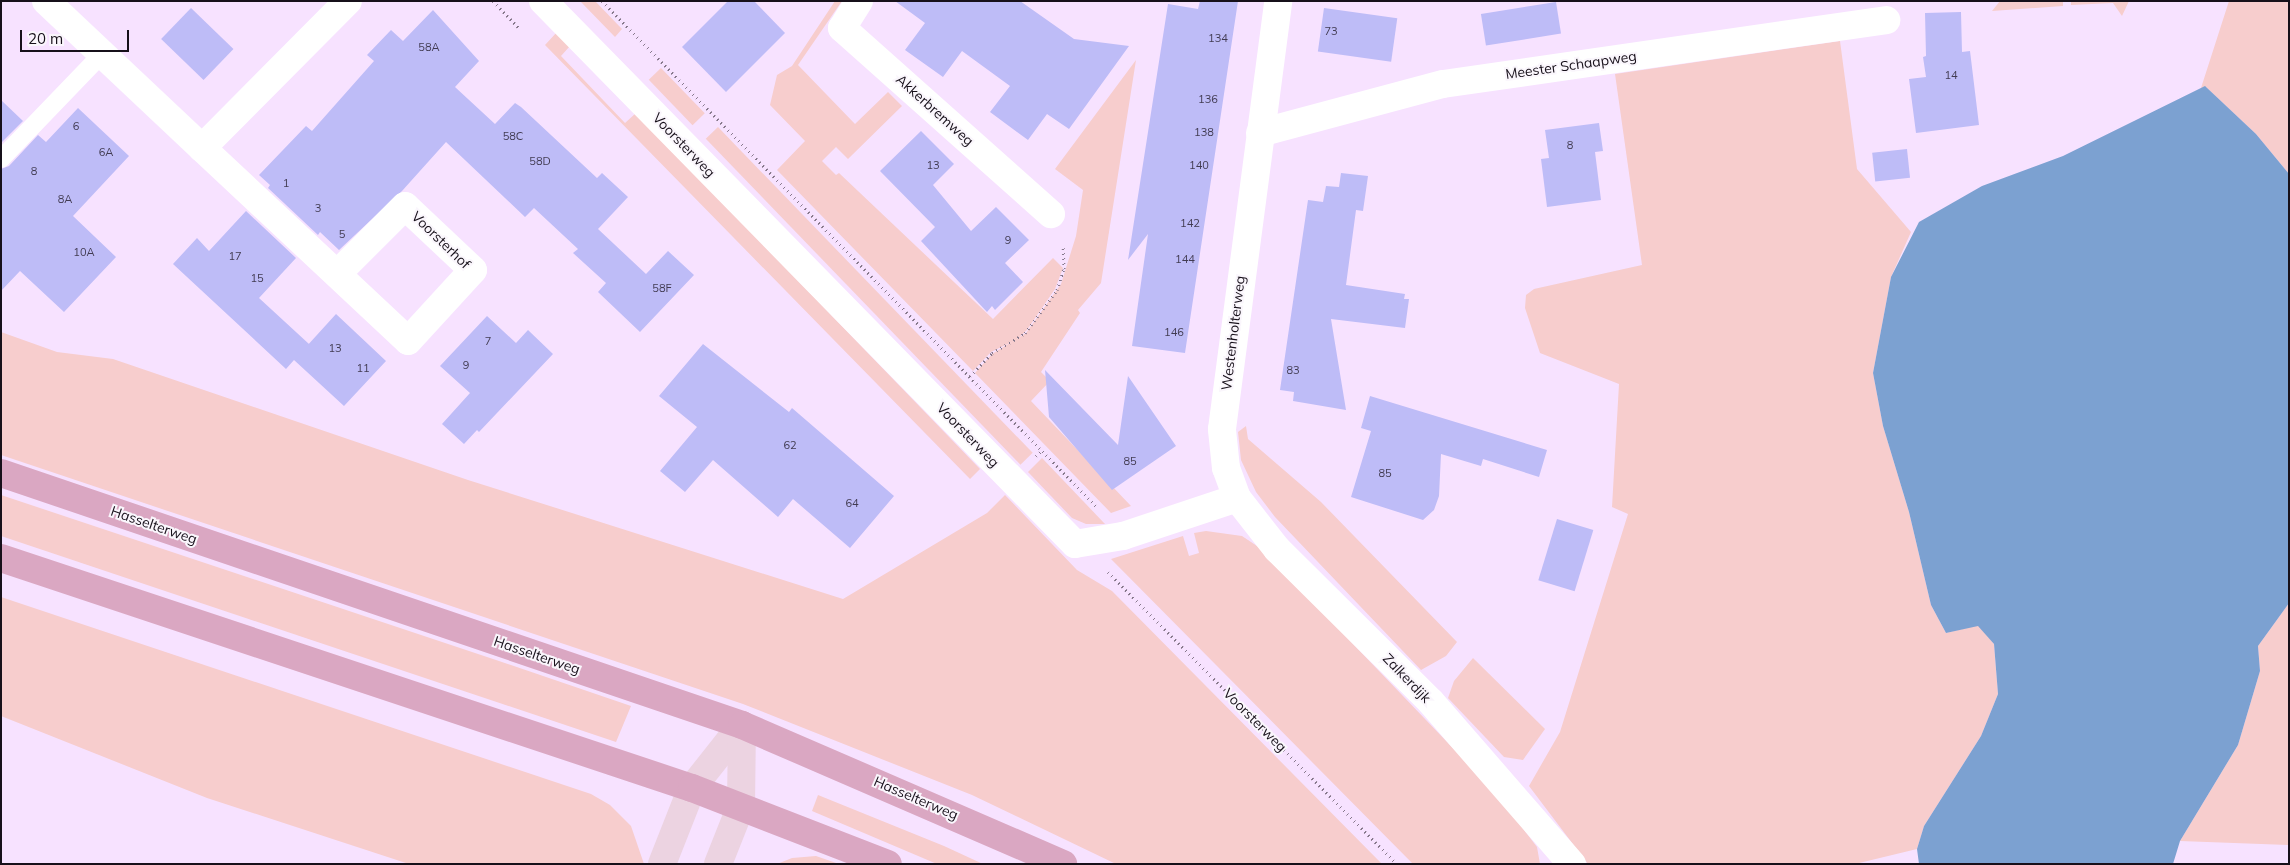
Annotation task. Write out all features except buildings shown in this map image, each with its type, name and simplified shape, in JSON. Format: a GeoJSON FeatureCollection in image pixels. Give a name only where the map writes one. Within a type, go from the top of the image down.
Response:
{"type":"FeatureCollection","features":[{"type":"Feature","properties":{"kind":"main road","name":"Hasselterweg"},"geometry":{"type":"LineString","coordinates":[[1,473],[742,725],[1063,864]]}},
{"type":"Feature","properties":{"kind":"main road"},"geometry":{"type":"LineString","coordinates":[[1,558],[692,788],[888,864]]}},
{"type":"Feature","properties":{"kind":"main road"},"geometry":{"type":"LineString","coordinates":[[662,864],[692,788],[742,725]]}},
{"type":"Feature","properties":{"kind":"main road"},"geometry":{"type":"LineString","coordinates":[[718,864],[741,806],[742,725]]}},
{"type":"Feature","properties":{"kind":"street","name":"Voorsterhof"},"geometry":{"type":"LineString","coordinates":[[46,1],[202,148],[337,274],[408,340],[473,270],[405,206],[337,274]]}},
{"type":"Feature","properties":{"kind":"street"},"geometry":{"type":"LineString","coordinates":[[202,148],[348,1]]}},
{"type":"Feature","properties":{"kind":"street","name":"Voorsterweg"},"geometry":{"type":"LineString","coordinates":[[543,1],[1075,544]]}},
{"type":"Feature","properties":{"kind":"street","name":"Akkerbremweg"},"geometry":{"type":"LineString","coordinates":[[859,1],[842,28],[1051,214]]}},
{"type":"Feature","properties":{"kind":"street","name":"Westenholterweg"},"geometry":{"type":"LineString","coordinates":[[1236,498],[1222,449],[1222,429],[1278,1]]}},
{"type":"Feature","properties":{"kind":"street","name":"Meester Schaapweg"},"geometry":{"type":"LineString","coordinates":[[1260,133],[1444,84],[1886,20]]}},
{"type":"Feature","properties":{"kind":"street"},"geometry":{"type":"LineString","coordinates":[[1075,544],[1124,536],[1236,498]]}},
{"type":"Feature","properties":{"kind":"street","name":"Zalkerdijk"},"geometry":{"type":"LineString","coordinates":[[1236,498],[1277,549],[1431,702],[1572,864]]}},
{"type":"Feature","properties":{"kind":"lane"},"geometry":{"type":"LineString","coordinates":[[1,159],[102,54]]}},
{"type":"Feature","properties":{"kind":"path"},"geometry":{"type":"LineString","coordinates":[[602,1],[970,376],[1124,536]]}},
{"type":"Feature","properties":{"kind":"path"},"geometry":{"type":"LineString","coordinates":[[970,376],[992,354],[1025,334],[1056,290],[1064,269],[1064,249],[1051,214]]}},
{"type":"Feature","properties":{"kind":"path","name":"Voorsterweg"},"geometry":{"type":"LineString","coordinates":[[1075,544],[1103,566],[1397,864]]}},
{"type":"Feature","properties":{"kind":"shaded area"},"geometry":{"type":"Polygon","coordinates":[[[580,1],[595,1],[622,29],[615,37],[580,1]]]}},
{"type":"Feature","properties":{"kind":"shaded area"},"geometry":{"type":"Polygon","coordinates":[[[835,1],[842,1],[798,65],[855,124],[888,92],[902,106],[848,159],[836,147],[822,161],[836,175],[839,173],[993,319],[1053,258],[1063,268],[1055,289],[1027,330],[1016,340],[991,352],[973,371],[777,170],[805,141],[770,105],[777,75],[792,66],[835,1]]]}},
{"type":"Feature","properties":{"kind":"shaded area"},"geometry":{"type":"Polygon","coordinates":[[[2000,1],[2063,1],[2063,6],[1992,11],[2000,1]]]}},
{"type":"Feature","properties":{"kind":"shaded area"},"geometry":{"type":"Polygon","coordinates":[[[2071,1],[2129,1],[2122,16],[2113,3],[2071,5],[2071,1]]]}},
{"type":"Feature","properties":{"kind":"shaded area"},"geometry":{"type":"Polygon","coordinates":[[[2229,1],[2289,1],[2289,174],[2256,134],[2206,87],[2201,88],[2229,1]]]}},
{"type":"Feature","properties":{"kind":"shaded area"},"geometry":{"type":"Polygon","coordinates":[[[557,32],[570,46],[561,56],[625,123],[636,113],[980,469],[970,479],[545,45],[557,32]]]}},
{"type":"Feature","properties":{"kind":"shaded area"},"geometry":{"type":"Polygon","coordinates":[[[1840,41],[1857,169],[1911,232],[1891,277],[1873,373],[1883,426],[1909,512],[1931,605],[1946,633],[1978,625],[1994,644],[1998,694],[1981,736],[1924,826],[1917,849],[1855,864],[1588,864],[1529,786],[1560,732],[1628,514],[1612,507],[1619,384],[1540,353],[1525,308],[1526,295],[1534,289],[1642,265],[1615,74],[1840,41]]]}},
{"type":"Feature","properties":{"kind":"shaded area"},"geometry":{"type":"Polygon","coordinates":[[[1136,60],[1101,283],[1078,310],[1080,313],[1041,372],[1050,381],[1031,401],[1131,506],[1111,513],[975,373],[992,354],[1026,333],[1061,284],[1076,236],[1083,190],[1055,169],[1136,60]]]}},
{"type":"Feature","properties":{"kind":"shaded area"},"geometry":{"type":"Polygon","coordinates":[[[661,68],[705,113],[693,125],[649,80],[661,68]]]}},
{"type":"Feature","properties":{"kind":"shaded area"},"geometry":{"type":"Polygon","coordinates":[[[718,127],[1033,453],[1020,465],[706,139],[718,127]]]}},
{"type":"Feature","properties":{"kind":"shaded area"},"geometry":{"type":"Polygon","coordinates":[[[1,332],[57,352],[113,359],[468,480],[843,599],[987,513],[1005,495],[1077,570],[1112,591],[1382,864],[1116,864],[972,795],[743,704],[1,455],[1,332]]]}},
{"type":"Feature","properties":{"kind":"shaded area"},"geometry":{"type":"Polygon","coordinates":[[[1246,426],[1248,439],[1321,502],[1457,642],[1446,656],[1421,670],[1275,517],[1256,492],[1241,460],[1238,432],[1246,426]]]}},
{"type":"Feature","properties":{"kind":"shaded area"},"geometry":{"type":"Polygon","coordinates":[[[1042,458],[1105,524],[1086,524],[1072,518],[1028,472],[1042,458]]]}},
{"type":"Feature","properties":{"kind":"shaded area"},"geometry":{"type":"Polygon","coordinates":[[[1,495],[631,706],[616,742],[1,536],[1,495]]]}},
{"type":"Feature","properties":{"kind":"shaded area"},"geometry":{"type":"Polygon","coordinates":[[[1206,531],[1242,536],[1263,550],[1495,792],[1537,847],[1540,864],[1413,864],[1111,559],[1183,536],[1189,556],[1199,553],[1194,533],[1206,531]]]}},
{"type":"Feature","properties":{"kind":"shaded area"},"geometry":{"type":"Polygon","coordinates":[[[1,597],[591,794],[610,805],[631,826],[644,864],[409,864],[207,798],[1,716],[1,597]]]}},
{"type":"Feature","properties":{"kind":"shaded area"},"geometry":{"type":"Polygon","coordinates":[[[2289,603],[2289,845],[2180,841],[2238,745],[2260,671],[2258,646],[2289,603]]]}},
{"type":"Feature","properties":{"kind":"shaded area"},"geometry":{"type":"Polygon","coordinates":[[[1473,658],[1545,729],[1523,760],[1504,757],[1448,698],[1454,681],[1473,658]]]}},
{"type":"Feature","properties":{"kind":"shaded area"},"geometry":{"type":"Polygon","coordinates":[[[818,795],[944,846],[983,864],[937,864],[812,811],[818,795]]]}},
{"type":"Feature","properties":{"kind":"shaded area"},"geometry":{"type":"Polygon","coordinates":[[[816,856],[839,864],[777,864],[792,858],[816,856]]]}},
{"type":"Feature","properties":{"kind":"water"},"geometry":{"type":"Polygon","coordinates":[[[2205,86],[2256,134],[2289,174],[2289,603],[2258,646],[2260,671],[2238,745],[2180,841],[2173,864],[1919,864],[1917,849],[1924,826],[1981,736],[1998,694],[1994,644],[1978,626],[1946,633],[1931,605],[1909,512],[1883,426],[1873,373],[1891,277],[1919,222],[1982,186],[2063,156],[2205,86]]]}}]}
